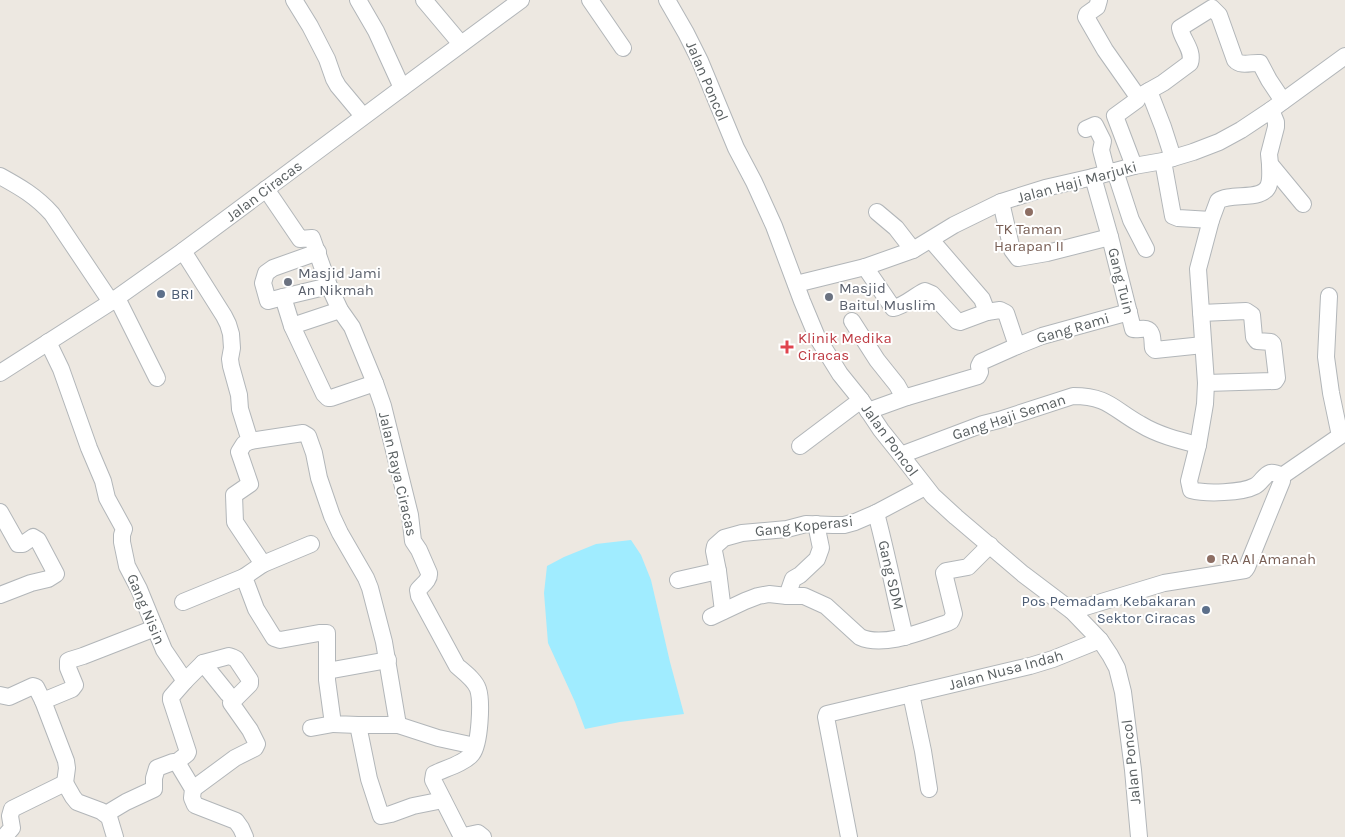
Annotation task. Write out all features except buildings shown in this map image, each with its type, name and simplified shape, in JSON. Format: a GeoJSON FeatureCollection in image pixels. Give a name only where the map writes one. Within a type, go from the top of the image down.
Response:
{"type":"FeatureCollection","features":[{"type":"Feature","properties":{"kind":"street"},"geometry":{"type":"LineString","coordinates":[[294,0],[327,59],[338,86],[363,116]]}},
{"type":"Feature","properties":{"kind":"street"},"geometry":{"type":"LineString","coordinates":[[358,0],[376,30],[402,88]]}},
{"type":"Feature","properties":{"kind":"street"},"geometry":{"type":"LineString","coordinates":[[424,0],[461,44]]}},
{"type":"Feature","properties":{"kind":"street","name":"Jalan Ciracas"},"geometry":{"type":"LineString","coordinates":[[0,373],[114,300],[184,251],[521,0]]}},
{"type":"Feature","properties":{"kind":"street"},"geometry":{"type":"LineString","coordinates":[[590,0],[623,48]]}},
{"type":"Feature","properties":{"kind":"street","name":"Jalan Poncol"},"geometry":{"type":"LineString","coordinates":[[667,0],[700,61],[736,148],[774,226],[807,313],[826,353],[840,374],[925,487],[990,546],[1040,588],[1072,611],[1100,640],[1110,655],[1117,668],[1123,692],[1139,837]]}},
{"type":"Feature","properties":{"kind":"street"},"geometry":{"type":"LineString","coordinates":[[1099,0],[1097,6],[1087,14],[1086,18],[1105,50],[1144,94],[1163,127],[1173,216],[1211,220]]}},
{"type":"Feature","properties":{"kind":"street"},"geometry":{"type":"LineString","coordinates":[[1146,249],[1105,174],[1101,150],[1103,141],[1090,127],[1115,116],[1190,63],[1192,59],[1180,28],[1210,4],[1219,15],[1237,63],[1260,63],[1270,80],[1277,105],[1276,127],[1269,154],[1269,185],[1265,192],[1259,194],[1227,197],[1218,201],[1198,269],[1206,383],[1205,404],[1198,445],[1189,481],[1191,490],[1225,492],[1252,488],[1258,485],[1270,473],[1282,476]]}},
{"type":"Feature","properties":{"kind":"street","name":"Jalan Haji Marjuki"},"geometry":{"type":"LineString","coordinates":[[796,284],[865,267],[913,250],[954,225],[1001,202],[1045,188],[1134,166],[1168,160],[1219,142],[1241,130],[1345,56]]}},
{"type":"Feature","properties":{"kind":"street"},"geometry":{"type":"LineString","coordinates":[[1115,116],[1134,166]]}},
{"type":"Feature","properties":{"kind":"street"},"geometry":{"type":"LineString","coordinates":[[1270,164],[1303,204]]}},
{"type":"Feature","properties":{"kind":"street","name":"Gang Tuin"},"geometry":{"type":"LineString","coordinates":[[1105,174],[1110,237],[1133,329],[1144,328],[1151,332],[1154,350],[1203,344]]}},
{"type":"Feature","properties":{"kind":"street"},"geometry":{"type":"LineString","coordinates":[[0,176],[31,194],[47,209],[114,300],[158,378]]}},
{"type":"Feature","properties":{"kind":"street"},"geometry":{"type":"LineString","coordinates":[[266,189],[300,239],[312,238],[318,252],[266,272],[262,284],[268,301],[328,286]]}},
{"type":"Feature","properties":{"kind":"street"},"geometry":{"type":"LineString","coordinates":[[1001,202],[1012,250],[1018,258],[1048,253],[1110,237]]}},
{"type":"Feature","properties":{"kind":"street"},"geometry":{"type":"LineString","coordinates":[[877,212],[896,228],[913,250]]}},
{"type":"Feature","properties":{"kind":"street"},"geometry":{"type":"LineString","coordinates":[[865,267],[893,308],[902,305],[925,291],[932,294],[957,321],[960,322],[987,312],[982,299],[931,240]]}},
{"type":"Feature","properties":{"kind":"street"},"geometry":{"type":"LineString","coordinates":[[184,251],[228,324],[231,334],[231,366],[239,395],[240,409],[250,442]]}},
{"type":"Feature","properties":{"kind":"street","name":"Jalan Raya Ciracas"},"geometry":{"type":"LineString","coordinates":[[318,252],[328,286],[340,310],[352,327],[375,383],[382,406],[410,516],[413,541],[430,576],[418,590],[419,596],[457,666],[478,687],[480,715],[475,746]]}},
{"type":"Feature","properties":{"kind":"street"},"geometry":{"type":"LineString","coordinates":[[1282,476],[1340,436],[1326,357],[1329,296]]}},
{"type":"Feature","properties":{"kind":"street"},"geometry":{"type":"LineString","coordinates":[[283,298],[292,326],[326,397],[332,398],[375,383]]}},
{"type":"Feature","properties":{"kind":"street"},"geometry":{"type":"LineString","coordinates":[[292,326],[340,310]]}},
{"type":"Feature","properties":{"kind":"street","name":"Gang Rami"},"geometry":{"type":"LineString","coordinates":[[987,312],[1004,311],[1017,346]]}},
{"type":"Feature","properties":{"kind":"street"},"geometry":{"type":"LineString","coordinates":[[1201,313],[1246,311],[1250,313],[1252,315],[1254,338],[1256,341],[1271,342],[1273,344],[1277,378],[1275,381],[1206,383]]}},
{"type":"Feature","properties":{"kind":"street","name":"Gang Rami"},"geometry":{"type":"LineString","coordinates":[[907,397],[978,376],[981,362],[1042,336],[1129,312]]}},
{"type":"Feature","properties":{"kind":"street"},"geometry":{"type":"LineString","coordinates":[[852,320],[877,360],[902,394],[907,397]]}},
{"type":"Feature","properties":{"kind":"street","name":"Gang Nisin"},"geometry":{"type":"LineString","coordinates":[[48,342],[61,369],[86,441],[103,481],[107,498],[124,529],[121,539],[127,566],[139,589],[164,650],[185,681]]}},
{"type":"Feature","properties":{"kind":"street","name":"Gang Haji Seman"},"geometry":{"type":"LineString","coordinates":[[900,456],[983,424],[1073,396],[1097,398],[1112,405],[1138,424],[1175,440],[1198,445]]}},
{"type":"Feature","properties":{"kind":"street"},"geometry":{"type":"LineString","coordinates":[[800,446],[864,405],[907,397]]}},
{"type":"Feature","properties":{"kind":"street"},"geometry":{"type":"LineString","coordinates":[[263,564],[235,522],[234,495],[250,484],[239,452],[244,444],[250,442],[303,433],[308,436],[314,453],[319,478],[332,516],[368,583],[388,660],[398,725]]}},
{"type":"Feature","properties":{"kind":"street"},"geometry":{"type":"LineString","coordinates":[[1072,611],[1164,583],[1245,570],[1282,481],[1282,476]]}},
{"type":"Feature","properties":{"kind":"street","name":"Gang Koperasi"},"geometry":{"type":"LineString","coordinates":[[718,572],[714,551],[715,546],[724,538],[742,533],[787,529],[806,524],[844,525],[876,513],[925,487]]}},
{"type":"Feature","properties":{"kind":"street","name":"Gang SDM"},"geometry":{"type":"LineString","coordinates":[[876,513],[905,637]]}},
{"type":"Feature","properties":{"kind":"street"},"geometry":{"type":"LineString","coordinates":[[0,594],[48,579],[56,574],[38,540],[34,537],[23,544],[18,544],[1,517]]}},
{"type":"Feature","properties":{"kind":"street"},"geometry":{"type":"LineString","coordinates":[[786,596],[793,579],[817,559],[821,548],[816,524]]}},
{"type":"Feature","properties":{"kind":"street"},"geometry":{"type":"LineString","coordinates":[[183,602],[244,577],[263,564],[311,544]]}},
{"type":"Feature","properties":{"kind":"street"},"geometry":{"type":"LineString","coordinates":[[678,580],[718,572],[717,614],[758,596],[769,594],[808,597],[823,604],[860,637],[870,640],[905,637],[951,620],[954,614],[944,573],[968,567],[990,546]]}},
{"type":"Feature","properties":{"kind":"street"},"geometry":{"type":"LineString","coordinates":[[244,577],[256,609],[274,638],[280,640],[327,633],[327,680],[334,724]]}},
{"type":"Feature","properties":{"kind":"street"},"geometry":{"type":"LineString","coordinates":[[43,701],[72,689],[75,685],[68,668],[70,660],[155,628]]}},
{"type":"Feature","properties":{"kind":"street","name":"Jalan Nusa Indah"},"geometry":{"type":"LineString","coordinates":[[849,837],[826,715],[830,712],[1030,666],[1100,640]]}},
{"type":"Feature","properties":{"kind":"street"},"geometry":{"type":"LineString","coordinates":[[106,814],[154,789],[154,778],[157,768],[172,762],[178,762],[188,752],[171,697],[203,663],[228,656],[232,657],[236,659],[248,676],[250,684],[231,703],[250,730],[257,744],[193,789]]}},
{"type":"Feature","properties":{"kind":"street"},"geometry":{"type":"LineString","coordinates":[[327,671],[388,660]]}},
{"type":"Feature","properties":{"kind":"street"},"geometry":{"type":"LineString","coordinates":[[203,663],[228,694]]}},
{"type":"Feature","properties":{"kind":"street"},"geometry":{"type":"LineString","coordinates":[[0,695],[9,697],[33,686],[36,687],[66,762],[65,783],[77,802],[106,814],[110,820],[115,837]]}},
{"type":"Feature","properties":{"kind":"street"},"geometry":{"type":"LineString","coordinates":[[911,694],[929,789]]}},
{"type":"Feature","properties":{"kind":"street"},"geometry":{"type":"LineString","coordinates":[[311,728],[334,724],[398,725],[438,738],[475,746],[472,754],[462,761],[434,774],[433,780],[461,835],[478,833],[483,837]]}},
{"type":"Feature","properties":{"kind":"street"},"geometry":{"type":"LineString","coordinates":[[358,725],[370,779],[381,816],[413,806],[443,800]]}},
{"type":"Feature","properties":{"kind":"street"},"geometry":{"type":"LineString","coordinates":[[178,762],[193,789],[192,798],[195,805],[236,822],[241,828],[244,837]]}},
{"type":"Feature","properties":{"kind":"street"},"geometry":{"type":"LineString","coordinates":[[4,837],[12,828],[11,810],[65,783]]}},
{"type":"Feature","properties":{"kind":"water"},"geometry":{"type":"Polygon","coordinates":[[[631,540],[641,555],[651,580],[684,714],[620,722],[585,729],[548,643],[544,593],[547,566],[596,544],[631,540]]]}},
{"type":"Feature","properties":{"kind":"place","name":"TK Taman Harapan II"},"geometry":{"type":"Point","coordinates":[1029,212]}},
{"type":"Feature","properties":{"kind":"place","name":"Masjid Jami An Nikmah"},"geometry":{"type":"Point","coordinates":[288,282]}},
{"type":"Feature","properties":{"kind":"place","name":"BRI"},"geometry":{"type":"Point","coordinates":[161,294]}},
{"type":"Feature","properties":{"kind":"place","name":"Masjid Baitul Muslim"},"geometry":{"type":"Point","coordinates":[829,297]}},
{"type":"Feature","properties":{"kind":"place","name":"Klinik Medika Ciracas"},"geometry":{"type":"Point","coordinates":[787,347]}},
{"type":"Feature","properties":{"kind":"place","name":"RA Al Amanah"},"geometry":{"type":"Point","coordinates":[1211,559]}},
{"type":"Feature","properties":{"kind":"place","name":"Pos Pemadam Kebakaran Sektor Ciracas"},"geometry":{"type":"Point","coordinates":[1206,610]}}]}
